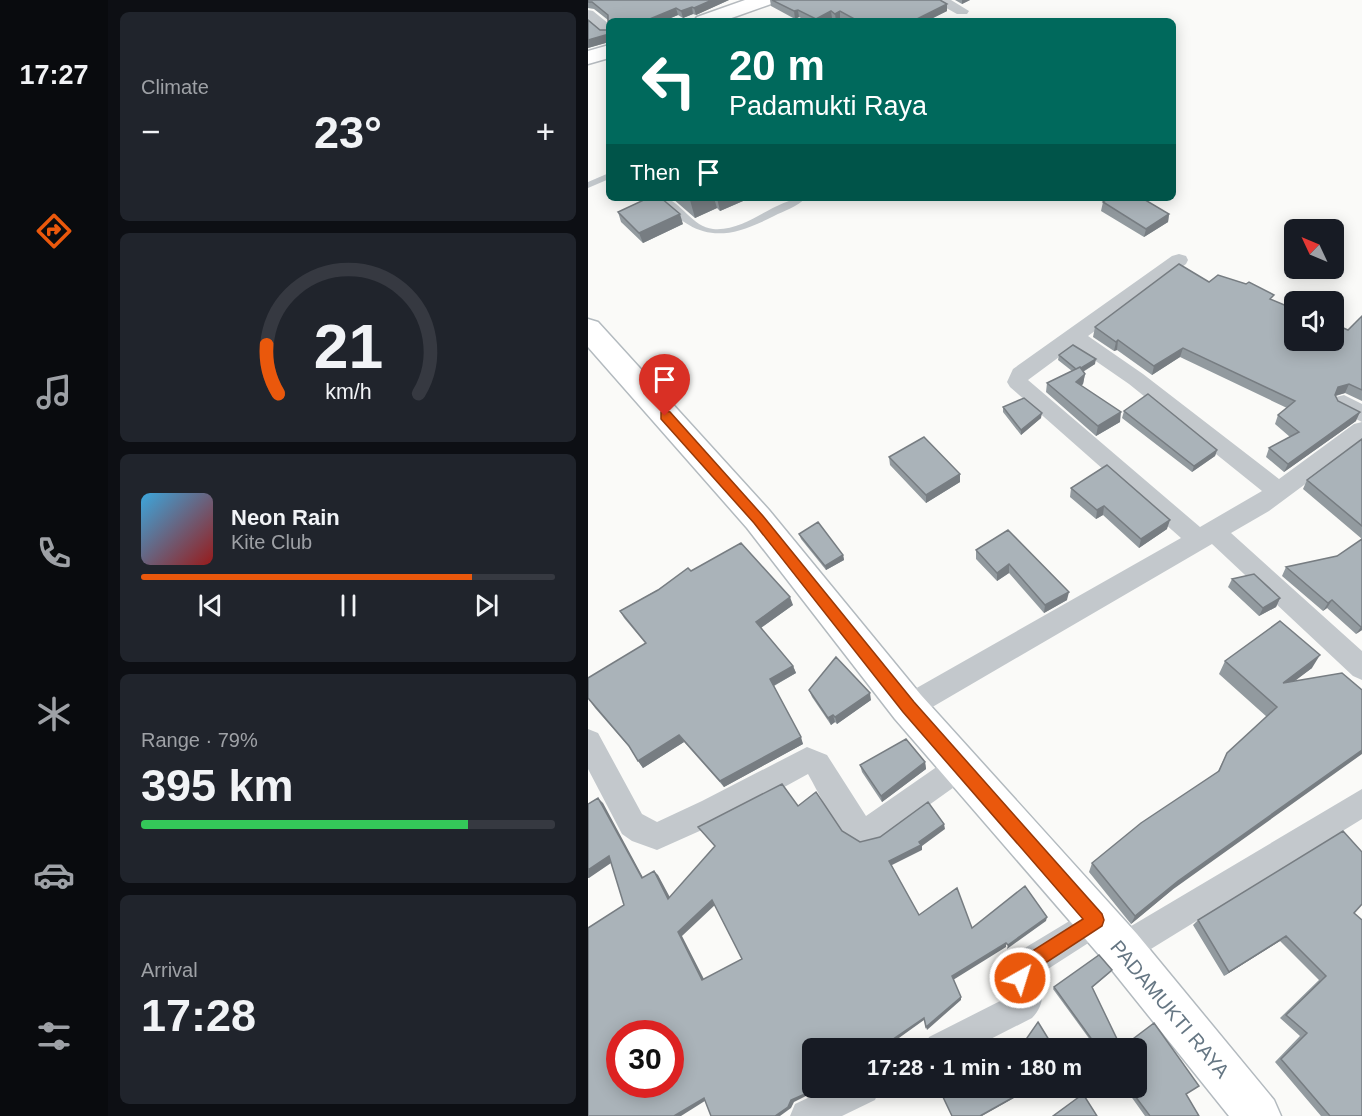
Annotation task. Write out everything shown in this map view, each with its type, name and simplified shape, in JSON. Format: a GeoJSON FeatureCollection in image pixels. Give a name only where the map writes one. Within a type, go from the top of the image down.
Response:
{"type":"FeatureCollection","features":[{"type":"Feature","properties":{"kind":"street"},"geometry":{"type":"LineString","coordinates":[[713,18],[765,0]]}},
{"type":"Feature","properties":{"kind":"street"},"geometry":{"type":"LineString","coordinates":[[939,0],[963,11]]}},
{"type":"Feature","properties":{"kind":"street"},"geometry":{"type":"LineString","coordinates":[[588,14],[606,29]]}},
{"type":"Feature","properties":{"kind":"street"},"geometry":{"type":"LineString","coordinates":[[588,58],[606,52]]}},
{"type":"Feature","properties":{"kind":"street"},"geometry":{"type":"LineString","coordinates":[[1179,260],[1020,374],[1017,382],[1207,536],[1362,668]]}},
{"type":"Feature","properties":{"kind":"street","name":"PADAMUKTI RAYA"},"geometry":{"type":"LineString","coordinates":[[588,329],[758,519],[908,707],[1122,949],[1258,1116]]}},
{"type":"Feature","properties":{"kind":"street"},"geometry":{"type":"LineString","coordinates":[[1074,336],[1136,379],[1278,491]]}},
{"type":"Feature","properties":{"kind":"street"},"geometry":{"type":"LineString","coordinates":[[908,707],[1207,536],[1278,491],[1362,430]]}},
{"type":"Feature","properties":{"kind":"street"},"geometry":{"type":"LineString","coordinates":[[588,742],[632,824],[642,831],[657,836],[712,811],[807,760],[817,764],[856,827],[863,831],[870,830],[961,766]]}},
{"type":"Feature","properties":{"kind":"street"},"geometry":{"type":"LineString","coordinates":[[1122,949],[1362,803]]}},
{"type":"Feature","properties":{"kind":"street"},"geometry":{"type":"LineString","coordinates":[[960,1038],[1021,1007],[1028,1000],[1030,992],[1020,978],[1021,968],[1096,920]]}},
{"type":"Feature","properties":{"kind":"street"},"geometry":{"type":"LineString","coordinates":[[807,1116],[843,1098]]}},
{"type":"Feature","properties":{"kind":"lane"},"geometry":{"type":"LineString","coordinates":[[588,185],[606,177]]}},
{"type":"Feature","properties":{"kind":"lane"},"geometry":{"type":"LineString","coordinates":[[665,201],[702,229],[713,233],[728,232],[795,201]]}},
{"type":"Feature","properties":{"kind":"building"},"geometry":{"type":"Polygon","coordinates":[[[588,0],[712,0],[681,11],[676,8],[652,18],[608,18],[608,15],[592,2],[588,0]]]}},
{"type":"Feature","properties":{"kind":"building"},"geometry":{"type":"Polygon","coordinates":[[[772,0],[940,0],[947,4],[919,18],[853,18],[840,11],[835,14],[831,11],[814,18],[798,10],[794,11],[772,0]]]}},
{"type":"Feature","properties":{"kind":"building"},"geometry":{"type":"Polygon","coordinates":[[[588,20],[600,30],[606,30],[606,35],[588,40],[588,20]]]}},
{"type":"Feature","properties":{"kind":"building"},"geometry":{"type":"Polygon","coordinates":[[[642,201],[665,201],[680,214],[639,233],[618,212],[642,201]]]}},
{"type":"Feature","properties":{"kind":"building"},"geometry":{"type":"Polygon","coordinates":[[[1147,201],[1169,214],[1146,229],[1103,202],[1147,201]]]}},
{"type":"Feature","properties":{"kind":"building"},"geometry":{"type":"Polygon","coordinates":[[[1179,264],[1209,282],[1218,275],[1246,284],[1249,282],[1274,295],[1270,299],[1284,305],[1284,351],[1344,351],[1344,328],[1348,330],[1362,316],[1362,390],[1349,384],[1338,387],[1335,395],[1338,401],[1360,412],[1288,464],[1269,448],[1299,432],[1278,415],[1295,401],[1183,348],[1154,366],[1118,340],[1116,342],[1095,327],[1179,264]]]}},
{"type":"Feature","properties":{"kind":"building"},"geometry":{"type":"Polygon","coordinates":[[[1073,345],[1096,359],[1076,369],[1059,355],[1073,345]]]}},
{"type":"Feature","properties":{"kind":"building"},"geometry":{"type":"Polygon","coordinates":[[[1080,367],[1085,374],[1076,382],[1121,412],[1098,426],[1047,383],[1080,367]]]}},
{"type":"Feature","properties":{"kind":"building"},"geometry":{"type":"Polygon","coordinates":[[[1148,394],[1217,450],[1194,466],[1124,411],[1148,394]]]}},
{"type":"Feature","properties":{"kind":"building"},"geometry":{"type":"Polygon","coordinates":[[[1024,398],[1042,413],[1021,430],[1003,407],[1024,398]]]}},
{"type":"Feature","properties":{"kind":"building"},"geometry":{"type":"Polygon","coordinates":[[[924,437],[960,474],[926,495],[889,457],[924,437]]]}},
{"type":"Feature","properties":{"kind":"building"},"geometry":{"type":"Polygon","coordinates":[[[1362,439],[1362,526],[1307,480],[1362,439]]]}},
{"type":"Feature","properties":{"kind":"building"},"geometry":{"type":"Polygon","coordinates":[[[1107,465],[1170,520],[1141,539],[1104,506],[1097,510],[1071,488],[1107,465]]]}},
{"type":"Feature","properties":{"kind":"building"},"geometry":{"type":"Polygon","coordinates":[[[818,522],[843,555],[825,566],[799,534],[818,522]]]}},
{"type":"Feature","properties":{"kind":"building"},"geometry":{"type":"Polygon","coordinates":[[[1008,530],[1069,592],[1045,605],[1009,564],[997,573],[976,550],[1008,530]]]}},
{"type":"Feature","properties":{"kind":"building"},"geometry":{"type":"Polygon","coordinates":[[[1362,539],[1361,627],[1332,600],[1328,603],[1286,567],[1337,556],[1362,539]]]}},
{"type":"Feature","properties":{"kind":"building"},"geometry":{"type":"Polygon","coordinates":[[[741,543],[790,597],[756,622],[793,666],[770,679],[801,737],[720,781],[679,735],[638,761],[629,746],[588,698],[588,678],[646,643],[620,611],[658,590],[688,568],[691,571],[741,543]]]}},
{"type":"Feature","properties":{"kind":"building"},"geometry":{"type":"Polygon","coordinates":[[[1254,574],[1280,598],[1263,608],[1232,579],[1254,574]]]}},
{"type":"Feature","properties":{"kind":"building"},"geometry":{"type":"Polygon","coordinates":[[[1280,621],[1320,655],[1283,683],[1342,673],[1362,690],[1362,750],[1178,881],[1135,916],[1092,863],[1141,823],[1219,771],[1227,753],[1277,707],[1225,661],[1280,621]]]}},
{"type":"Feature","properties":{"kind":"building"},"geometry":{"type":"Polygon","coordinates":[[[836,657],[870,693],[835,717],[833,715],[828,718],[809,690],[836,657]]]}},
{"type":"Feature","properties":{"kind":"building"},"geometry":{"type":"Polygon","coordinates":[[[906,739],[925,762],[881,796],[860,765],[906,739]]]}},
{"type":"Feature","properties":{"kind":"building"},"geometry":{"type":"Polygon","coordinates":[[[782,784],[798,806],[816,792],[842,831],[860,842],[880,837],[928,802],[944,824],[919,842],[921,845],[889,861],[919,915],[957,888],[972,928],[1025,886],[1047,917],[1008,945],[1006,943],[952,976],[961,997],[926,1027],[924,1018],[895,1038],[802,1038],[802,1095],[791,1100],[788,1107],[775,1116],[711,1116],[704,1098],[674,1116],[588,1116],[588,928],[624,905],[609,856],[588,870],[588,804],[598,798],[642,878],[654,871],[668,899],[715,846],[698,827],[782,784]],[[712,900],[678,932],[702,980],[742,959],[712,900]]]}},
{"type":"Feature","properties":{"kind":"building"},"geometry":{"type":"Polygon","coordinates":[[[1343,831],[1362,852],[1362,904],[1354,913],[1362,920],[1362,1116],[1330,1116],[1281,1059],[1307,1033],[1286,1015],[1326,976],[1286,936],[1229,972],[1198,920],[1343,831]]]}},
{"type":"Feature","properties":{"kind":"building"},"geometry":{"type":"Polygon","coordinates":[[[1099,955],[1112,970],[1092,987],[1117,1038],[1091,1038],[1054,987],[1099,955]]]}},
{"type":"Feature","properties":{"kind":"building"},"geometry":{"type":"Polygon","coordinates":[[[1038,1022],[1048,1038],[1027,1038],[1038,1022]]]}},
{"type":"Feature","properties":{"kind":"building"},"geometry":{"type":"Polygon","coordinates":[[[1154,1023],[1199,1086],[1186,1094],[1199,1116],[1150,1116],[1136,1098],[1147,1098],[1147,1038],[1134,1038],[1154,1023]]]}},
{"type":"Feature","properties":{"kind":"building"},"geometry":{"type":"Polygon","coordinates":[[[943,1098],[1012,1098],[980,1116],[952,1116],[943,1098]]]}},
{"type":"Feature","properties":{"kind":"building"},"geometry":{"type":"Polygon","coordinates":[[[1078,1098],[1086,1098],[1097,1116],[1053,1116],[1078,1098]]]}},
{"type":"Feature","properties":{"kind":"route"},"geometry":{"type":"LineString","coordinates":[[665,416],[758,519],[908,707],[1096,920],[1021,968],[1020,978]]}}]}
